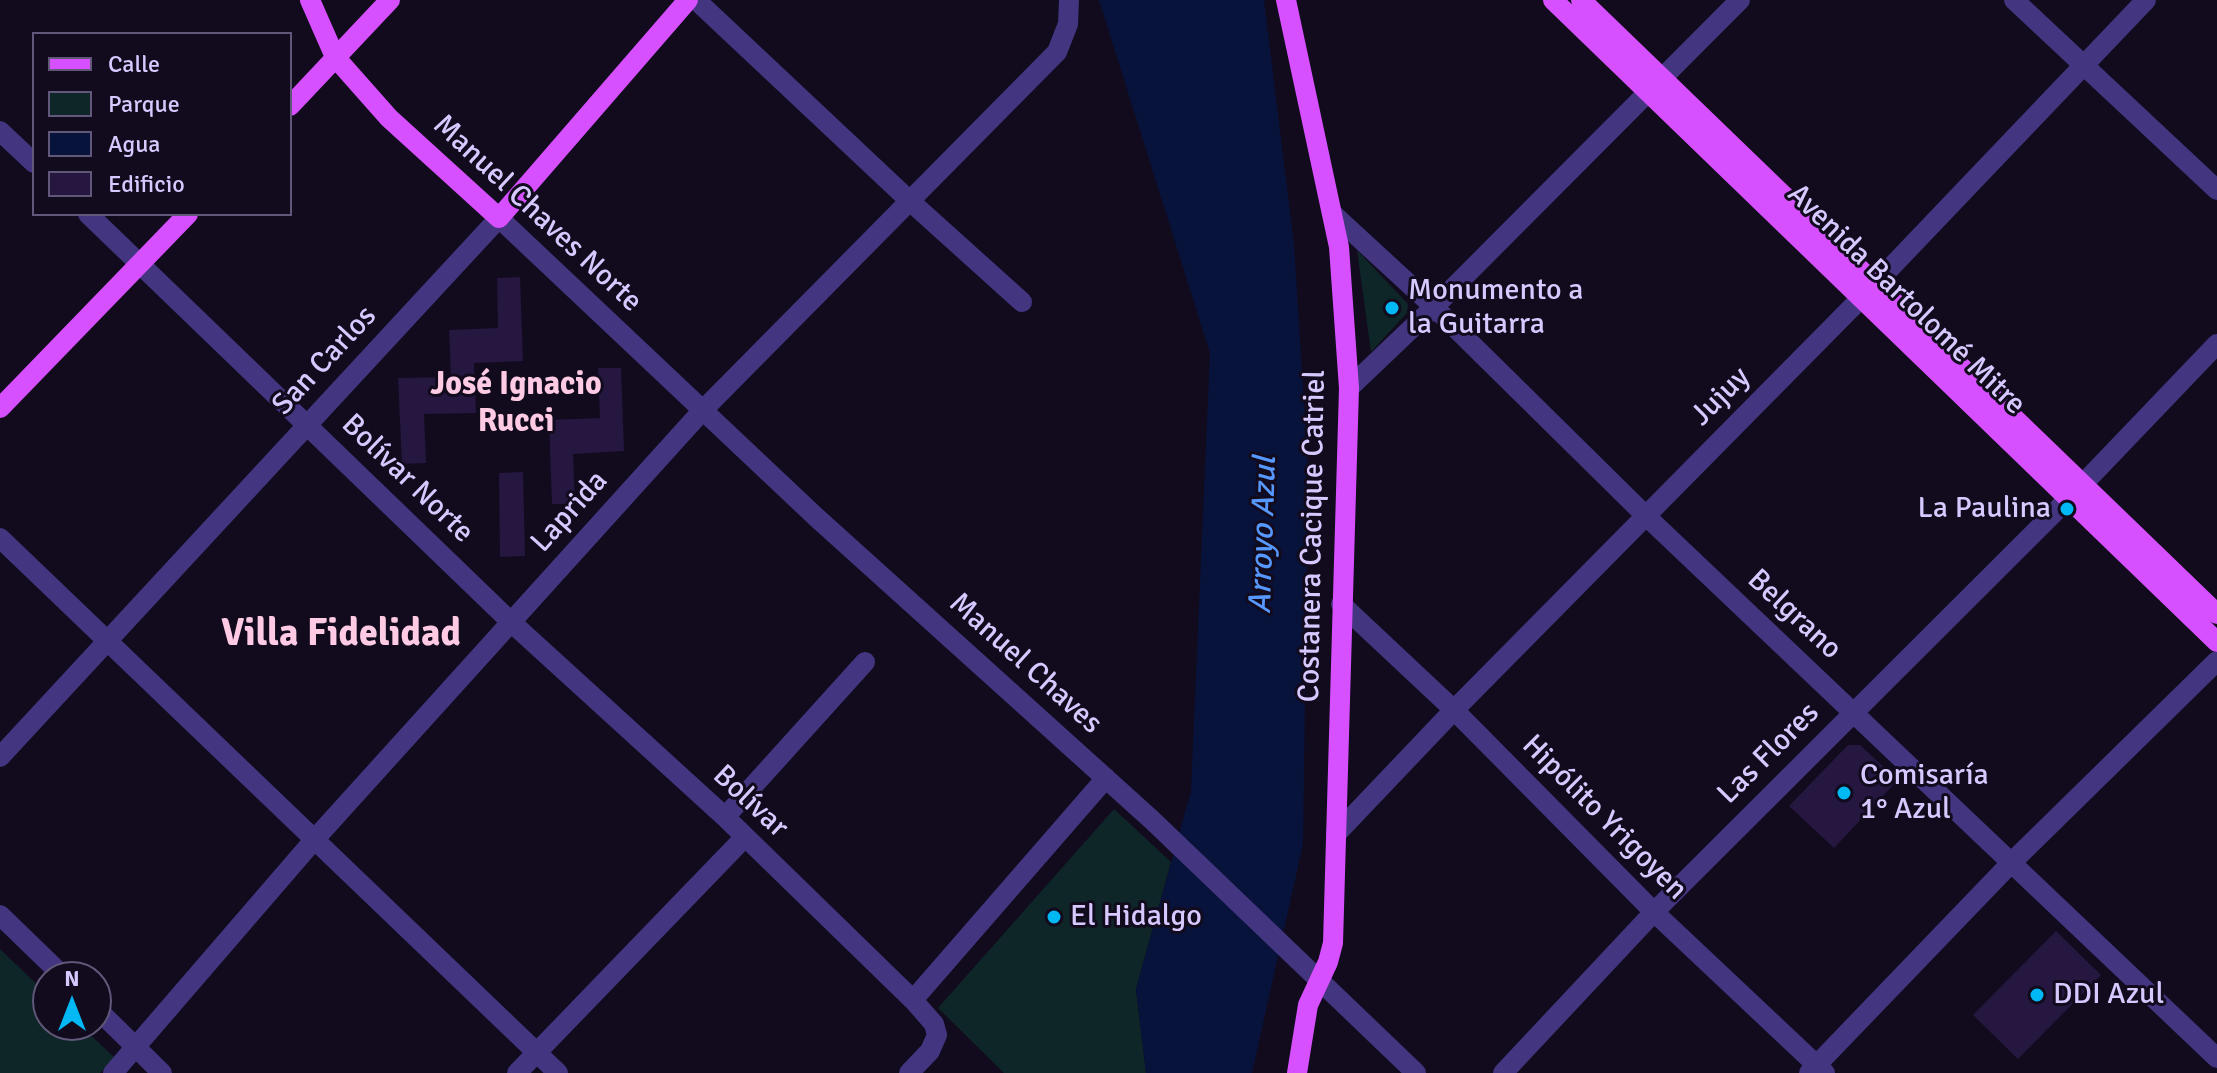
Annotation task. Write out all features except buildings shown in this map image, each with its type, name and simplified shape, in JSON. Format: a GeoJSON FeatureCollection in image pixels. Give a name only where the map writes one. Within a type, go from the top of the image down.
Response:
{"type":"FeatureCollection","features":[{"type":"Feature","properties":{"kind":"main road","name":"Manuel Chaves Norte"},"geometry":{"type":"LineString","coordinates":[[310,0],[335,57],[389,118],[499,218]]}},
{"type":"Feature","properties":{"kind":"main road"},"geometry":{"type":"LineString","coordinates":[[292,104],[390,0]]}},
{"type":"Feature","properties":{"kind":"main road","name":"San Carlos"},"geometry":{"type":"LineString","coordinates":[[499,218],[688,0]]}},
{"type":"Feature","properties":{"kind":"main road","name":"Costanera Cacique Catriel"},"geometry":{"type":"LineString","coordinates":[[1286,0],[1339,247],[1349,388],[1333,943],[1328,962],[1312,972],[1297,1073]]}},
{"type":"Feature","properties":{"kind":"main road","name":"Avenida Bartolomé Mitre"},"geometry":{"type":"LineString","coordinates":[[1553,0],[1654,84],[2075,492],[2217,642]]}},
{"type":"Feature","properties":{"kind":"main road","name":"Avenida Bartolomé Mitre"},"geometry":{"type":"LineString","coordinates":[[1581,0],[1654,84]]}},
{"type":"Feature","properties":{"kind":"main road"},"geometry":{"type":"LineString","coordinates":[[0,408],[186,216]]}},
{"type":"Feature","properties":{"kind":"main road","name":"Avenida Bartolomé Mitre"},"geometry":{"type":"LineString","coordinates":[[2075,492],[2217,614]]}},
{"type":"Feature","properties":{"kind":"street"},"geometry":{"type":"LineString","coordinates":[[696,0],[1022,302]]}},
{"type":"Feature","properties":{"kind":"street"},"geometry":{"type":"LineString","coordinates":[[1059,0],[1068,24]]}},
{"type":"Feature","properties":{"kind":"street","name":"Laprida"},"geometry":{"type":"LineString","coordinates":[[113,1073],[314,840],[702,411],[1057,52],[1068,24],[1069,0]]}},
{"type":"Feature","properties":{"kind":"street"},"geometry":{"type":"LineString","coordinates":[[1349,388],[1740,0]]}},
{"type":"Feature","properties":{"kind":"street"},"geometry":{"type":"LineString","coordinates":[[2014,0],[2217,190]]}},
{"type":"Feature","properties":{"kind":"street","name":"Jujuy"},"geometry":{"type":"LineString","coordinates":[[1336,834],[1645,515],[1868,291],[2146,0]]}},
{"type":"Feature","properties":{"kind":"street"},"geometry":{"type":"LineString","coordinates":[[0,131],[32,161]]}},
{"type":"Feature","properties":{"kind":"street","name":"Belgrano"},"geometry":{"type":"LineString","coordinates":[[1333,214],[1434,307],[1645,515],[2217,1058]]}},
{"type":"Feature","properties":{"kind":"street","name":"Bolívar Norte"},"geometry":{"type":"LineString","coordinates":[[90,216],[511,622]]}},
{"type":"Feature","properties":{"kind":"street","name":"Manuel Chaves Norte"},"geometry":{"type":"LineString","coordinates":[[499,218],[702,411]]}},
{"type":"Feature","properties":{"kind":"street","name":"San Carlos"},"geometry":{"type":"LineString","coordinates":[[0,757],[499,218]]}},
{"type":"Feature","properties":{"kind":"street","name":"Las Flores"},"geometry":{"type":"LineString","coordinates":[[1503,1073],[1654,912],[2075,492],[2217,344]]}},
{"type":"Feature","properties":{"kind":"street","name":"Manuel Chaves"},"geometry":{"type":"LineString","coordinates":[[702,411],[1152,820],[1416,1073]]}},
{"type":"Feature","properties":{"kind":"street"},"geometry":{"type":"LineString","coordinates":[[0,538],[558,1073]]}},
{"type":"Feature","properties":{"kind":"street","name":"Hipólito Yrigoyen"},"geometry":{"type":"LineString","coordinates":[[1341,604],[1454,710],[1654,912],[1817,1070]]}},
{"type":"Feature","properties":{"kind":"street","name":"Bolívar"},"geometry":{"type":"LineString","coordinates":[[511,622],[725,817],[913,1000],[934,1024],[937,1035],[930,1051],[909,1073]]}},
{"type":"Feature","properties":{"kind":"street"},"geometry":{"type":"LineString","coordinates":[[1817,1070],[2011,863],[2217,661]]}},
{"type":"Feature","properties":{"kind":"street"},"geometry":{"type":"LineString","coordinates":[[725,817],[865,662]]}},
{"type":"Feature","properties":{"kind":"street"},"geometry":{"type":"LineString","coordinates":[[913,1000],[1106,778]]}},
{"type":"Feature","properties":{"kind":"street"},"geometry":{"type":"LineString","coordinates":[[517,1073],[745,837]]}},
{"type":"Feature","properties":{"kind":"street"},"geometry":{"type":"LineString","coordinates":[[0,915],[47,961]]}},
{"type":"Feature","properties":{"kind":"street"},"geometry":{"type":"LineString","coordinates":[[112,1024],[162,1073]]}},
{"type":"Feature","properties":{"kind":"street"},"geometry":{"type":"LineString","coordinates":[[2210,1073],[2217,1065]]}},
{"type":"Feature","properties":{"kind":"green space"},"geometry":{"type":"Polygon","coordinates":[[[1357,250],[1408,304],[1407,313],[1371,352],[1357,250]]]}},
{"type":"Feature","properties":{"kind":"green space"},"geometry":{"type":"Polygon","coordinates":[[[1114,809],[1171,862],[1136,989],[1146,1073],[1004,1073],[938,1008],[1114,809]]]}},
{"type":"Feature","properties":{"kind":"green space"},"geometry":{"type":"Polygon","coordinates":[[[0,949],[32,980],[32,1041],[97,1041],[114,1057],[100,1073],[0,1073],[0,949]]]}},
{"type":"Feature","properties":{"kind":"water","name":"Arroyo Azul"},"geometry":{"type":"Polygon","coordinates":[[[1099,0],[1264,0],[1294,245],[1308,467],[1303,844],[1252,1073],[1146,1073],[1136,989],[1191,791],[1210,353],[1099,0]]]}},
{"type":"Feature","properties":{"kind":"place","name":"Monumento a la Guitarra"},"geometry":{"type":"Point","coordinates":[1392,308]}},
{"type":"Feature","properties":{"kind":"place","name":"La Paulina"},"geometry":{"type":"Point","coordinates":[2067,509]}},
{"type":"Feature","properties":{"kind":"place","name":"Comisaría 1° Azul"},"geometry":{"type":"Point","coordinates":[1844,793]}},
{"type":"Feature","properties":{"kind":"place","name":"El Hidalgo"},"geometry":{"type":"Point","coordinates":[1054,917]}},
{"type":"Feature","properties":{"kind":"place","name":"DDI Azul"},"geometry":{"type":"Point","coordinates":[2037,995]}},
{"type":"Feature","properties":{"kind":"district","name":"José Ignacio Rucci"},"geometry":{"type":"Point","coordinates":[516,404]}},
{"type":"Feature","properties":{"kind":"district","name":"Villa Fidelidad"},"geometry":{"type":"Point","coordinates":[341,635]}}]}
